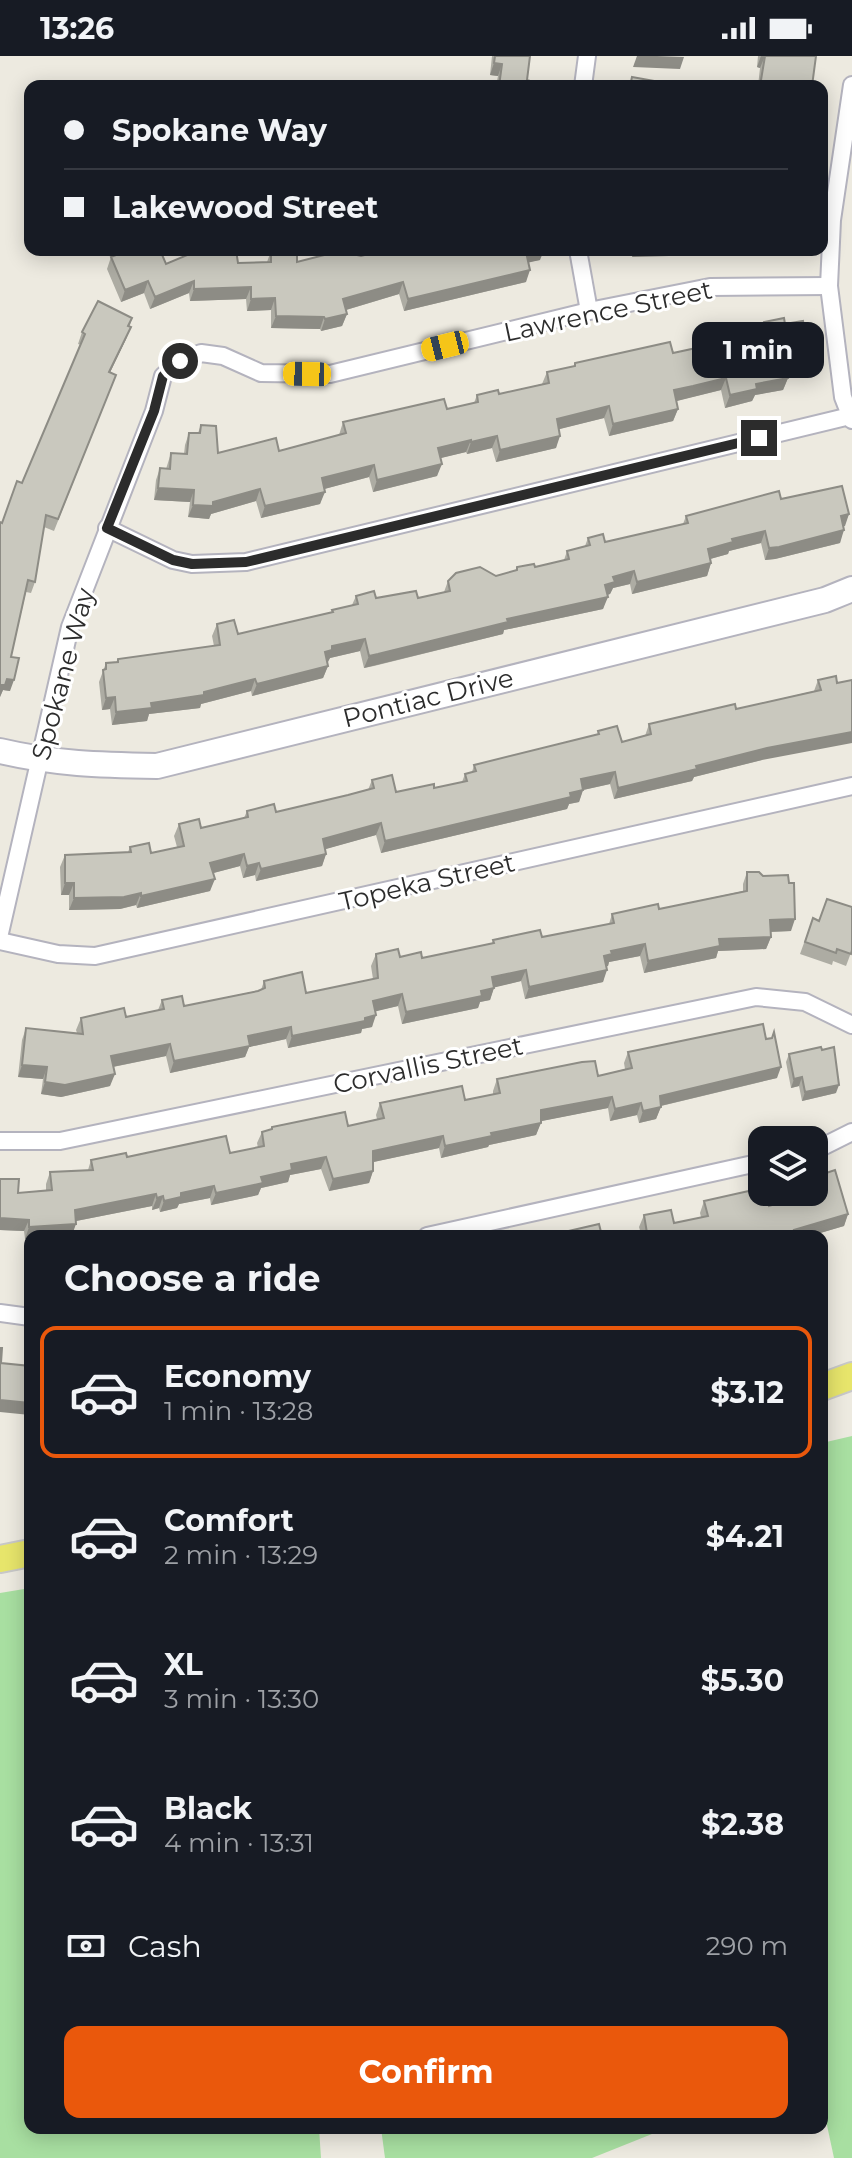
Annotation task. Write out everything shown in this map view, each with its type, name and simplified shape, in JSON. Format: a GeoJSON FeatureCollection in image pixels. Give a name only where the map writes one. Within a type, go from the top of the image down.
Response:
{"type":"FeatureCollection","features":[{"type":"Feature","properties":{"kind":"main road","name":"Pontiac Drive"},"geometry":{"type":"LineString","coordinates":[[0,751],[75,765],[157,766],[825,600],[852,589]]}},
{"type":"Feature","properties":{"kind":"main road"},"geometry":{"type":"LineString","coordinates":[[828,1385],[852,1376]]}},
{"type":"Feature","properties":{"kind":"main road"},"geometry":{"type":"LineString","coordinates":[[0,1559],[24,1554]]}},
{"type":"Feature","properties":{"kind":"street"},"geometry":{"type":"LineString","coordinates":[[584,80],[587,56]]}},
{"type":"Feature","properties":{"kind":"street"},"geometry":{"type":"LineString","coordinates":[[107,528],[173,560],[192,564],[246,562],[851,418],[843,397],[829,286],[832,220],[852,85]]}},
{"type":"Feature","properties":{"kind":"street"},"geometry":{"type":"LineString","coordinates":[[579,256],[589,311]]}},
{"type":"Feature","properties":{"kind":"street","name":"Lawrence Street"},"geometry":{"type":"LineString","coordinates":[[163,376],[180,361],[201,353],[223,356],[261,373],[330,374],[589,311],[710,287],[829,286]]}},
{"type":"Feature","properties":{"kind":"street","name":"Spokane Way"},"geometry":{"type":"LineString","coordinates":[[0,933],[70,627],[154,411],[163,376]]}},
{"type":"Feature","properties":{"kind":"street","name":"Topeka Street"},"geometry":{"type":"LineString","coordinates":[[0,941],[58,954],[95,956],[852,786]]}},
{"type":"Feature","properties":{"kind":"street","name":"Corvallis Street"},"geometry":{"type":"LineString","coordinates":[[0,1141],[60,1141],[756,997],[805,1002],[852,1025]]}},
{"type":"Feature","properties":{"kind":"street"},"geometry":{"type":"LineString","coordinates":[[828,1144],[852,1132]]}},
{"type":"Feature","properties":{"kind":"street"},"geometry":{"type":"LineString","coordinates":[[454,1230],[748,1165]]}},
{"type":"Feature","properties":{"kind":"street"},"geometry":{"type":"LineString","coordinates":[[0,1313],[24,1316]]}},
{"type":"Feature","properties":{"kind":"green space"},"geometry":{"type":"Polygon","coordinates":[[[852,1436],[852,2158],[834,2158],[828,2130],[828,1442],[852,1436]]]}},
{"type":"Feature","properties":{"kind":"green space"},"geometry":{"type":"Polygon","coordinates":[[[24,1589],[24,2134],[319,2134],[321,2158],[0,2158],[0,1593],[24,1589]]]}},
{"type":"Feature","properties":{"kind":"green space"},"geometry":{"type":"Polygon","coordinates":[[[382,2134],[652,2134],[592,2158],[385,2158],[382,2134]]]}},
{"type":"Feature","properties":{"kind":"building"},"geometry":{"type":"Polygon","coordinates":[[[495,56],[530,56],[527,80],[500,80],[502,64],[494,63],[495,56]]]}},
{"type":"Feature","properties":{"kind":"building"},"geometry":{"type":"Polygon","coordinates":[[[765,56],[816,56],[813,80],[761,80],[765,56]]]}},
{"type":"Feature","properties":{"kind":"building"},"geometry":{"type":"Polygon","coordinates":[[[163,256],[166,264],[185,256],[237,256],[238,263],[271,262],[271,256],[297,256],[297,262],[320,256],[527,256],[530,270],[408,299],[403,282],[343,299],[347,314],[325,319],[276,316],[275,298],[251,299],[251,287],[194,289],[194,281],[155,297],[148,281],[125,290],[111,257],[163,256]]]}},
{"type":"Feature","properties":{"kind":"building"},"geometry":{"type":"Polygon","coordinates":[[[98,301],[132,318],[128,326],[131,327],[109,372],[116,375],[58,519],[46,515],[35,582],[28,580],[11,657],[19,658],[14,680],[7,679],[5,685],[0,685],[0,522],[17,481],[22,483],[85,334],[82,332],[98,301]]]}},
{"type":"Feature","properties":{"kind":"building"},"geometry":{"type":"Polygon","coordinates":[[[784,318],[785,324],[803,321],[809,357],[785,362],[788,378],[756,384],[757,389],[730,395],[726,378],[674,390],[678,409],[613,424],[609,406],[557,419],[560,436],[500,450],[497,436],[471,440],[438,448],[442,464],[377,480],[374,465],[322,478],[325,492],[265,506],[260,489],[213,502],[213,506],[193,505],[194,490],[158,488],[160,468],[170,469],[171,453],[187,454],[189,433],[200,433],[201,425],[216,426],[218,453],[276,438],[279,451],[346,433],[343,422],[444,399],[447,409],[478,402],[477,395],[498,390],[499,394],[549,383],[547,372],[575,366],[575,363],[670,342],[673,353],[765,333],[764,322],[784,318]]]}},
{"type":"Feature","properties":{"kind":"building"},"geometry":{"type":"Polygon","coordinates":[[[842,486],[849,514],[841,516],[844,530],[769,548],[765,531],[732,539],[733,542],[708,549],[711,563],[637,582],[634,571],[613,577],[615,582],[605,585],[608,597],[507,619],[508,622],[369,656],[365,639],[332,646],[332,650],[325,652],[328,666],[257,684],[255,679],[204,692],[204,695],[151,703],[152,708],[116,712],[115,697],[106,698],[103,670],[106,663],[220,645],[217,624],[234,620],[238,634],[333,612],[358,604],[356,596],[374,591],[376,598],[416,591],[418,598],[450,591],[448,581],[456,573],[480,567],[496,576],[517,570],[517,567],[534,564],[535,567],[569,559],[567,551],[590,545],[588,538],[603,534],[605,542],[688,523],[686,516],[779,491],[781,499],[842,486]]]}},
{"type":"Feature","properties":{"kind":"building"},"geometry":{"type":"Polygon","coordinates":[[[836,676],[837,683],[852,680],[852,732],[767,748],[618,788],[615,772],[581,779],[583,790],[570,793],[571,797],[385,841],[381,823],[323,839],[326,854],[261,869],[259,863],[247,866],[244,854],[210,863],[215,879],[141,896],[141,893],[124,897],[74,898],[74,883],[65,883],[65,855],[131,852],[130,847],[149,843],[151,853],[184,846],[179,824],[199,819],[201,828],[248,817],[247,811],[274,804],[276,812],[374,788],[372,780],[392,775],[396,792],[467,781],[465,774],[476,771],[474,765],[599,734],[598,731],[617,726],[622,742],[651,734],[649,724],[735,704],[736,709],[821,690],[818,680],[836,676]]]}},
{"type":"Feature","properties":{"kind":"building"},"geometry":{"type":"Polygon","coordinates":[[[747,872],[759,872],[763,876],[788,875],[789,883],[794,883],[795,919],[770,920],[771,937],[719,939],[720,946],[648,961],[645,944],[611,951],[612,954],[604,956],[607,970],[529,987],[526,970],[492,977],[494,988],[481,991],[482,996],[406,1012],[402,994],[373,1001],[376,1015],[365,1018],[365,1021],[292,1036],[291,1027],[248,1036],[250,1046],[174,1061],[170,1044],[111,1056],[115,1074],[65,1085],[45,1082],[47,1067],[22,1065],[26,1028],[83,1034],[81,1018],[124,1008],[126,1017],[164,1009],[162,1000],[182,996],[184,1006],[258,991],[265,988],[264,981],[302,972],[306,993],[378,978],[376,954],[398,949],[400,957],[421,952],[422,958],[540,930],[542,937],[614,923],[612,914],[658,904],[659,909],[747,891],[747,872]]]}},
{"type":"Feature","properties":{"kind":"building"},"geometry":{"type":"Polygon","coordinates":[[[827,899],[852,907],[851,954],[837,949],[836,953],[805,942],[813,918],[819,921],[827,899]]]}},
{"type":"Feature","properties":{"kind":"building"},"geometry":{"type":"Polygon","coordinates":[[[763,1024],[766,1039],[772,1038],[774,1032],[781,1067],[660,1096],[661,1107],[643,1111],[641,1103],[615,1109],[612,1097],[541,1110],[541,1123],[491,1133],[492,1136],[445,1146],[443,1136],[373,1151],[373,1171],[333,1179],[326,1157],[291,1164],[292,1170],[261,1177],[263,1183],[216,1193],[214,1186],[181,1193],[181,1197],[164,1201],[163,1196],[157,1198],[156,1194],[75,1210],[76,1224],[29,1227],[29,1220],[0,1218],[0,1179],[19,1179],[18,1193],[52,1190],[50,1172],[93,1170],[91,1160],[126,1153],[127,1157],[226,1136],[230,1153],[264,1146],[262,1132],[272,1127],[345,1112],[348,1126],[384,1118],[380,1103],[462,1086],[465,1100],[500,1093],[497,1079],[582,1062],[595,1061],[598,1076],[632,1068],[628,1052],[763,1024]]]}},
{"type":"Feature","properties":{"kind":"building"},"geometry":{"type":"Polygon","coordinates":[[[821,1047],[822,1050],[834,1047],[839,1085],[805,1092],[802,1077],[794,1079],[789,1054],[821,1047]]]}},
{"type":"Feature","properties":{"kind":"building"},"geometry":{"type":"Polygon","coordinates":[[[835,1170],[848,1214],[794,1230],[646,1230],[644,1215],[671,1210],[674,1223],[708,1216],[704,1201],[748,1191],[748,1206],[828,1206],[828,1172],[835,1170]]]}},
{"type":"Feature","properties":{"kind":"building"},"geometry":{"type":"Polygon","coordinates":[[[599,1224],[600,1230],[573,1230],[599,1224]]]}},
{"type":"Feature","properties":{"kind":"building"},"geometry":{"type":"Polygon","coordinates":[[[0,1348],[2,1348],[1,1363],[24,1365],[24,1402],[0,1400],[0,1348]]]}},
{"type":"Feature","properties":{"kind":"route"},"geometry":{"type":"LineString","coordinates":[[180,361],[163,376],[154,411],[107,528],[173,560],[192,564],[246,562],[759,438]]}}]}
